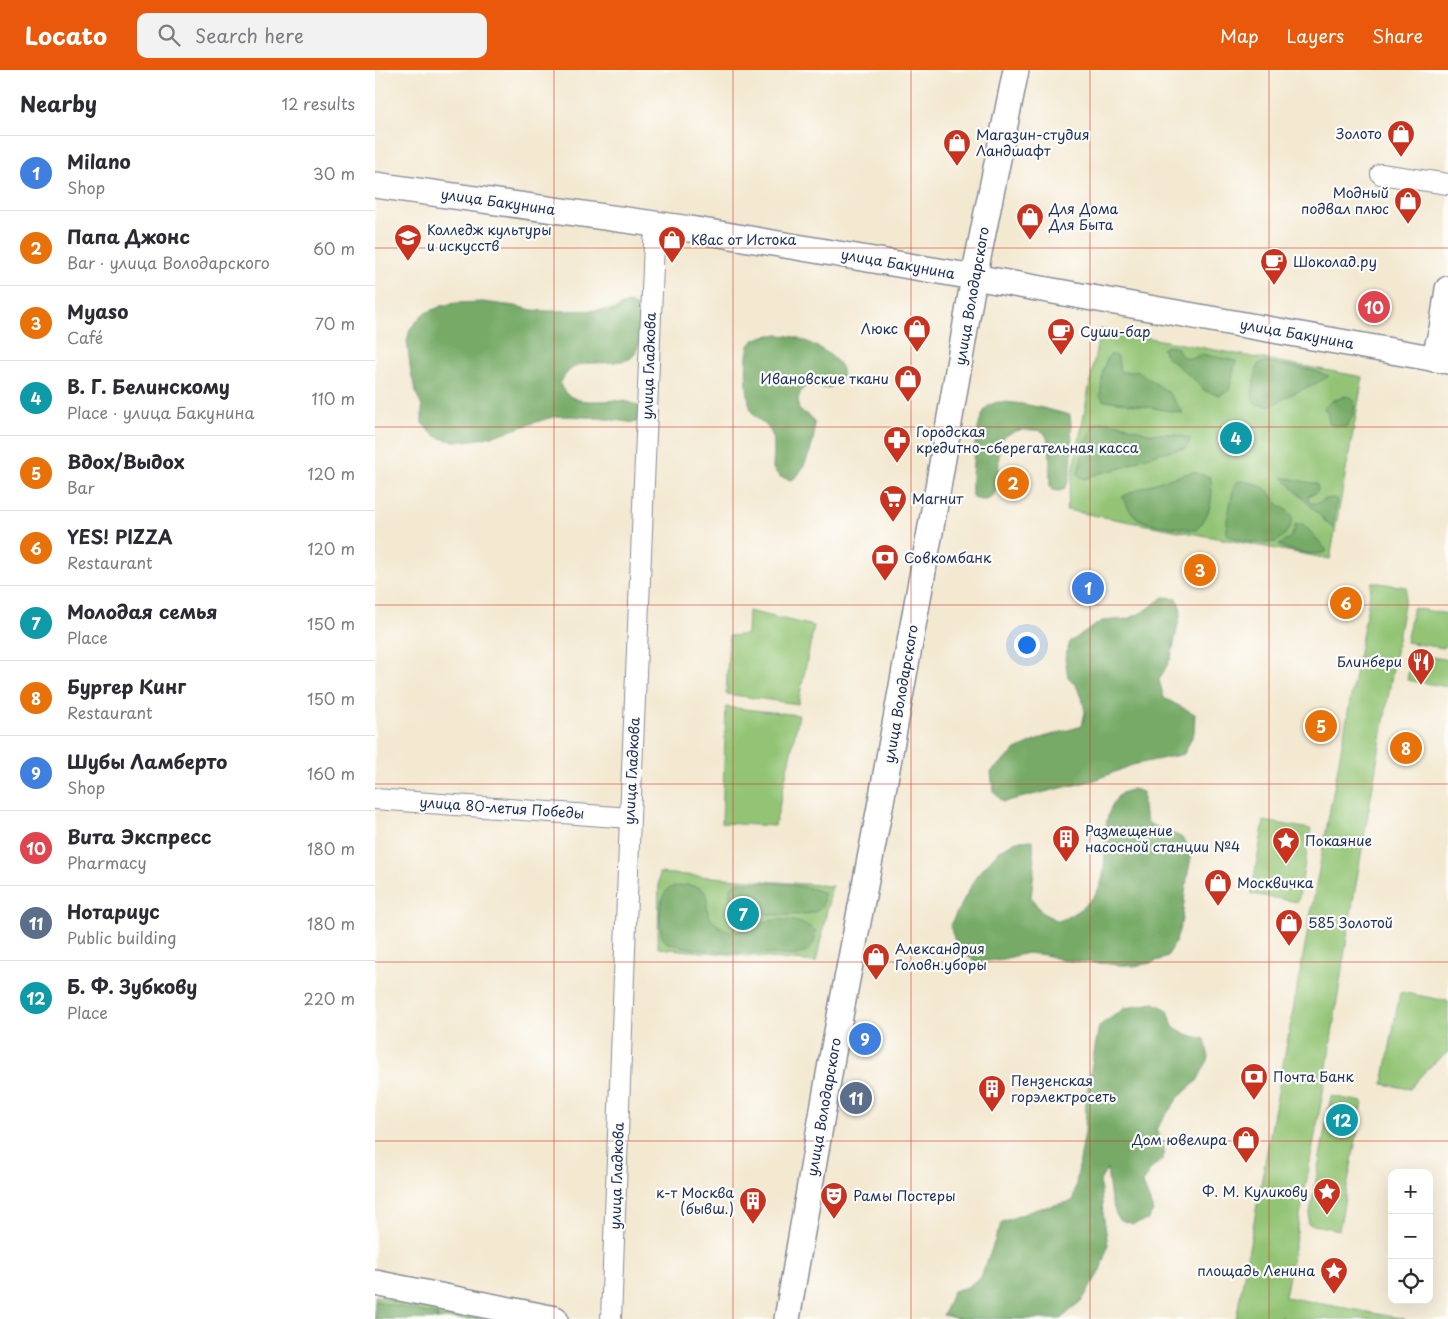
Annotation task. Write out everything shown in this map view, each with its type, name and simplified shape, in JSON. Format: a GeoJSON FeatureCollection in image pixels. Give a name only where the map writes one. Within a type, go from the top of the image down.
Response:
{"type":"FeatureCollection","features":[{"type":"Feature","properties":{"kind":"main road","name":"улица Володарского"},"geometry":{"type":"LineString","coordinates":[[787,1319],[830,1072],[935,509],[974,277],[1015,70]]}},
{"type":"Feature","properties":{"kind":"main road","name":"улица Бакунина"},"geometry":{"type":"LineString","coordinates":[[375,185],[656,223],[1441,360]]}},
{"type":"Feature","properties":{"kind":"main road"},"geometry":{"type":"LineString","coordinates":[[1441,360],[1441,329],[1448,289]]}},
{"type":"Feature","properties":{"kind":"main road"},"geometry":{"type":"LineString","coordinates":[[375,1283],[555,1319]]}},
{"type":"Feature","properties":{"kind":"street"},"geometry":{"type":"LineString","coordinates":[[1381,174],[1448,184]]}},
{"type":"Feature","properties":{"kind":"street","name":"улица Гладкова"},"geometry":{"type":"LineString","coordinates":[[611,1319],[630,818],[656,223]]}},
{"type":"Feature","properties":{"kind":"street","name":"улица 80-летия Победы"},"geometry":{"type":"LineString","coordinates":[[375,799],[630,818]]}},
{"type":"Feature","properties":{"kind":"green space"},"geometry":{"type":"Polygon","coordinates":[[[483,302],[548,311],[615,310],[629,303],[640,309],[645,319],[643,331],[639,345],[631,358],[579,365],[566,375],[560,384],[567,394],[578,399],[632,403],[640,407],[637,422],[560,416],[496,435],[470,440],[446,440],[432,433],[422,423],[422,407],[411,373],[407,341],[410,329],[423,314],[444,305],[483,302]]]}},
{"type":"Feature","properties":{"kind":"green space"},"geometry":{"type":"Polygon","coordinates":[[[1100,329],[1363,377],[1330,559],[1066,510],[1100,329]]]}},
{"type":"Feature","properties":{"kind":"green space"},"geometry":{"type":"Polygon","coordinates":[[[771,335],[791,336],[811,344],[835,359],[843,372],[840,380],[832,386],[825,388],[807,385],[800,393],[798,400],[799,410],[812,418],[814,430],[811,447],[802,470],[792,480],[780,477],[773,469],[773,438],[767,426],[757,419],[752,412],[748,398],[746,367],[748,349],[754,340],[771,335]]]}},
{"type":"Feature","properties":{"kind":"green space"},"geometry":{"type":"Polygon","coordinates":[[[1167,346],[1178,348],[1180,354],[1185,358],[1194,358],[1201,354],[1236,361],[1229,391],[1219,395],[1205,391],[1166,356],[1162,349],[1167,346]]]}},
{"type":"Feature","properties":{"kind":"green space"},"geometry":{"type":"Polygon","coordinates":[[[1110,355],[1118,358],[1120,372],[1137,370],[1168,392],[1183,413],[1104,401],[1100,396],[1103,369],[1110,355]]]}},
{"type":"Feature","properties":{"kind":"green space"},"geometry":{"type":"Polygon","coordinates":[[[1265,362],[1311,370],[1329,376],[1276,403],[1267,406],[1256,404],[1252,398],[1254,382],[1258,364],[1265,362]]]}},
{"type":"Feature","properties":{"kind":"green space"},"geometry":{"type":"Polygon","coordinates":[[[1346,396],[1351,398],[1354,405],[1351,419],[1346,427],[1331,425],[1324,408],[1330,402],[1346,396]]]}},
{"type":"Feature","properties":{"kind":"green space"},"geometry":{"type":"Polygon","coordinates":[[[998,402],[1043,408],[1070,415],[1071,465],[1070,476],[1064,489],[1060,491],[1052,490],[1050,486],[1050,457],[1046,436],[1043,432],[1036,430],[1022,430],[1012,432],[1002,439],[999,455],[998,482],[994,495],[990,499],[984,500],[972,497],[973,464],[979,425],[987,407],[998,402]]]}},
{"type":"Feature","properties":{"kind":"green space"},"geometry":{"type":"Polygon","coordinates":[[[1100,422],[1124,425],[1147,433],[1172,434],[1190,438],[1187,448],[1159,453],[1122,468],[1085,479],[1080,477],[1078,473],[1085,444],[1093,425],[1100,422]]]}},
{"type":"Feature","properties":{"kind":"green space"},"geometry":{"type":"Polygon","coordinates":[[[1193,472],[1210,477],[1212,491],[1208,512],[1196,530],[1159,525],[1139,519],[1129,509],[1122,497],[1165,480],[1193,472]]]}},
{"type":"Feature","properties":{"kind":"green space"},"geometry":{"type":"Polygon","coordinates":[[[1282,477],[1317,484],[1318,490],[1308,496],[1311,503],[1318,503],[1329,498],[1337,499],[1333,529],[1282,477]]]}},
{"type":"Feature","properties":{"kind":"green space"},"geometry":{"type":"Polygon","coordinates":[[[1237,482],[1254,483],[1266,489],[1278,504],[1291,514],[1291,526],[1275,542],[1250,542],[1236,539],[1227,534],[1227,520],[1234,486],[1237,482]]]}},
{"type":"Feature","properties":{"kind":"green space"},"geometry":{"type":"Polygon","coordinates":[[[1303,524],[1326,549],[1326,552],[1315,554],[1302,553],[1279,545],[1290,537],[1295,525],[1303,524]]]}},
{"type":"Feature","properties":{"kind":"green space"},"geometry":{"type":"Polygon","coordinates":[[[1372,582],[1407,587],[1348,931],[1323,1092],[1285,1297],[1405,1319],[1281,1319],[1281,1315],[1280,1319],[1236,1319],[1372,582]]]}},
{"type":"Feature","properties":{"kind":"green space"},"geometry":{"type":"Polygon","coordinates":[[[1163,597],[1177,598],[1181,610],[1171,658],[1159,680],[1164,698],[1195,714],[1194,733],[1184,754],[1132,765],[1095,780],[1003,802],[993,791],[991,772],[1016,750],[1044,737],[1082,726],[1085,712],[1082,697],[1068,677],[1065,658],[1070,642],[1102,621],[1128,619],[1145,611],[1163,597]]]}},
{"type":"Feature","properties":{"kind":"green space"},"geometry":{"type":"Polygon","coordinates":[[[1413,608],[1448,614],[1448,645],[1443,648],[1406,642],[1413,608]]]}},
{"type":"Feature","properties":{"kind":"green space"},"geometry":{"type":"Polygon","coordinates":[[[748,611],[814,626],[798,704],[726,694],[729,636],[747,634],[748,611]]]}},
{"type":"Feature","properties":{"kind":"green space"},"geometry":{"type":"Polygon","coordinates":[[[1412,653],[1448,660],[1448,687],[1407,680],[1412,653]]]}},
{"type":"Feature","properties":{"kind":"green space"},"geometry":{"type":"Polygon","coordinates":[[[726,707],[799,715],[775,826],[722,823],[726,707]]]}},
{"type":"Feature","properties":{"kind":"green space"},"geometry":{"type":"Polygon","coordinates":[[[1133,789],[1143,792],[1143,808],[1148,823],[1181,837],[1192,851],[1182,920],[1176,941],[1167,957],[1151,963],[1134,966],[1061,960],[1046,955],[1027,953],[999,960],[975,962],[957,948],[950,925],[977,875],[999,851],[1016,841],[1033,840],[1034,872],[1031,897],[1042,913],[1059,921],[1071,915],[1088,902],[1097,892],[1103,875],[1106,828],[1112,805],[1120,794],[1133,789]]]}},
{"type":"Feature","properties":{"kind":"green space"},"geometry":{"type":"Polygon","coordinates":[[[1264,821],[1311,829],[1298,902],[1251,894],[1264,821]]]}},
{"type":"Feature","properties":{"kind":"green space"},"geometry":{"type":"Polygon","coordinates":[[[659,873],[832,886],[816,962],[658,948],[659,873]]]}},
{"type":"Feature","properties":{"kind":"green space"},"geometry":{"type":"Polygon","coordinates":[[[755,882],[806,887],[823,893],[824,900],[816,912],[793,915],[769,914],[761,912],[757,904],[731,900],[730,890],[736,883],[755,882]]]}},
{"type":"Feature","properties":{"kind":"green space"},"geometry":{"type":"Polygon","coordinates":[[[687,885],[698,887],[704,891],[707,897],[707,911],[709,915],[713,921],[724,928],[738,932],[770,920],[791,920],[805,924],[816,931],[813,944],[803,953],[788,955],[707,950],[668,943],[664,939],[660,926],[662,899],[667,890],[687,885]]]}},
{"type":"Feature","properties":{"kind":"green space"},"geometry":{"type":"Polygon","coordinates":[[[1400,992],[1448,1001],[1448,1052],[1427,1069],[1410,1089],[1383,1084],[1400,992]]]}},
{"type":"Feature","properties":{"kind":"green space"},"geometry":{"type":"Polygon","coordinates":[[[1154,1003],[1168,1010],[1173,1026],[1186,1034],[1205,1039],[1209,1058],[1197,1081],[1178,1098],[1156,1129],[1164,1147],[1163,1159],[1151,1169],[1143,1183],[1153,1211],[1148,1220],[1133,1224],[1118,1219],[1111,1200],[1107,1169],[1100,1181],[1108,1245],[1100,1271],[1083,1299],[1061,1319],[959,1319],[943,1315],[953,1291],[967,1287],[981,1277],[1002,1222],[1037,1209],[1073,1201],[1085,1132],[1086,1096],[1099,1026],[1125,1008],[1154,1003]]]}},
{"type":"Feature","properties":{"kind":"green space"},"geometry":{"type":"Polygon","coordinates":[[[1331,1096],[1363,1102],[1339,1230],[1308,1224],[1331,1096]]]}},
{"type":"Feature","properties":{"kind":"green space"},"geometry":{"type":"Polygon","coordinates":[[[375,1296],[486,1319],[375,1319],[375,1296]]]}},
{"type":"Feature","properties":{"kind":"green space"},"geometry":{"type":"Polygon","coordinates":[[[375,1301],[438,1315],[437,1319],[375,1319],[375,1301]]]}},
{"type":"Feature","properties":{"kind":"place","name":"Золото"},"geometry":{"type":"Point","coordinates":[1401,158]}},
{"type":"Feature","properties":{"kind":"place","name":"Магазин-студия Ландшафт"},"geometry":{"type":"Point","coordinates":[957,167]}},
{"type":"Feature","properties":{"kind":"place","name":"Модный подвал плюс"},"geometry":{"type":"Point","coordinates":[1408,225]}},
{"type":"Feature","properties":{"kind":"place","name":"Для Дома Для Быта"},"geometry":{"type":"Point","coordinates":[1030,241]}},
{"type":"Feature","properties":{"kind":"place","name":"Колледж культуры и искусств"},"geometry":{"type":"Point","coordinates":[408,262]}},
{"type":"Feature","properties":{"kind":"place","name":"Квас от Истока"},"geometry":{"type":"Point","coordinates":[672,264]}},
{"type":"Feature","properties":{"kind":"place","name":"Шоколад.ру"},"geometry":{"type":"Point","coordinates":[1274,286]}},
{"type":"Feature","properties":{"kind":"place","name":"Вита Экспресс"},"geometry":{"type":"Point","coordinates":[1374,307]}},
{"type":"Feature","properties":{"kind":"place","name":"Люкс"},"geometry":{"type":"Point","coordinates":[917,353]}},
{"type":"Feature","properties":{"kind":"place","name":"Суши-бар"},"geometry":{"type":"Point","coordinates":[1061,356]}},
{"type":"Feature","properties":{"kind":"place","name":"Ивановские ткани"},"geometry":{"type":"Point","coordinates":[908,403]}},
{"type":"Feature","properties":{"kind":"place","name":"В. Г. Белинскому"},"geometry":{"type":"Point","coordinates":[1236,438]}},
{"type":"Feature","properties":{"kind":"place","name":"Городская кредитно-сберегательная касса"},"geometry":{"type":"Point","coordinates":[897,464]}},
{"type":"Feature","properties":{"kind":"place","name":"Папа Джонс"},"geometry":{"type":"Point","coordinates":[1013,483]}},
{"type":"Feature","properties":{"kind":"place","name":"Магнит"},"geometry":{"type":"Point","coordinates":[893,523]}},
{"type":"Feature","properties":{"kind":"place","name":"Myaso"},"geometry":{"type":"Point","coordinates":[1200,570]}},
{"type":"Feature","properties":{"kind":"place","name":"Совкомбанк"},"geometry":{"type":"Point","coordinates":[885,582]}},
{"type":"Feature","properties":{"kind":"place","name":"Milano"},"geometry":{"type":"Point","coordinates":[1088,588]}},
{"type":"Feature","properties":{"kind":"place","name":"YES! PIZZA"},"geometry":{"type":"Point","coordinates":[1346,603]}},
{"type":"Feature","properties":{"kind":"place","name":"Блинбери"},"geometry":{"type":"Point","coordinates":[1421,686]}},
{"type":"Feature","properties":{"kind":"place","name":"Вдох/Выдох"},"geometry":{"type":"Point","coordinates":[1321,726]}},
{"type":"Feature","properties":{"kind":"place","name":"Бургер Кинг"},"geometry":{"type":"Point","coordinates":[1406,748]}},
{"type":"Feature","properties":{"kind":"place","name":"Размещение насосной станции №4"},"geometry":{"type":"Point","coordinates":[1066,863]}},
{"type":"Feature","properties":{"kind":"place","name":"Покаяние"},"geometry":{"type":"Point","coordinates":[1286,865]}},
{"type":"Feature","properties":{"kind":"place","name":"Москвичка"},"geometry":{"type":"Point","coordinates":[1218,907]}},
{"type":"Feature","properties":{"kind":"place","name":"Молодая семья"},"geometry":{"type":"Point","coordinates":[743,914]}},
{"type":"Feature","properties":{"kind":"place","name":"585 Золотой"},"geometry":{"type":"Point","coordinates":[1289,947]}},
{"type":"Feature","properties":{"kind":"place","name":"Александрия Головн.уборы"},"geometry":{"type":"Point","coordinates":[876,981]}},
{"type":"Feature","properties":{"kind":"place","name":"Шубы Ламберто"},"geometry":{"type":"Point","coordinates":[865,1039]}},
{"type":"Feature","properties":{"kind":"place","name":"Нотариус"},"geometry":{"type":"Point","coordinates":[856,1098]}},
{"type":"Feature","properties":{"kind":"place","name":"Почта Банк"},"geometry":{"type":"Point","coordinates":[1254,1101]}},
{"type":"Feature","properties":{"kind":"place","name":"Пензенская горэлектросеть"},"geometry":{"type":"Point","coordinates":[992,1113]}},
{"type":"Feature","properties":{"kind":"place","name":"Б. Ф. Зубкову"},"geometry":{"type":"Point","coordinates":[1342,1120]}},
{"type":"Feature","properties":{"kind":"place","name":"Дом ювелира"},"geometry":{"type":"Point","coordinates":[1246,1164]}},
{"type":"Feature","properties":{"kind":"place","name":"Ф. М. Куликову"},"geometry":{"type":"Point","coordinates":[1327,1216]}},
{"type":"Feature","properties":{"kind":"place","name":"Рамы Постеры"},"geometry":{"type":"Point","coordinates":[834,1220]}},
{"type":"Feature","properties":{"kind":"place","name":"к-т Москва (бывш.)"},"geometry":{"type":"Point","coordinates":[753,1225]}},
{"type":"Feature","properties":{"kind":"place","name":"площадь Ленина"},"geometry":{"type":"Point","coordinates":[1334,1295]}}]}
